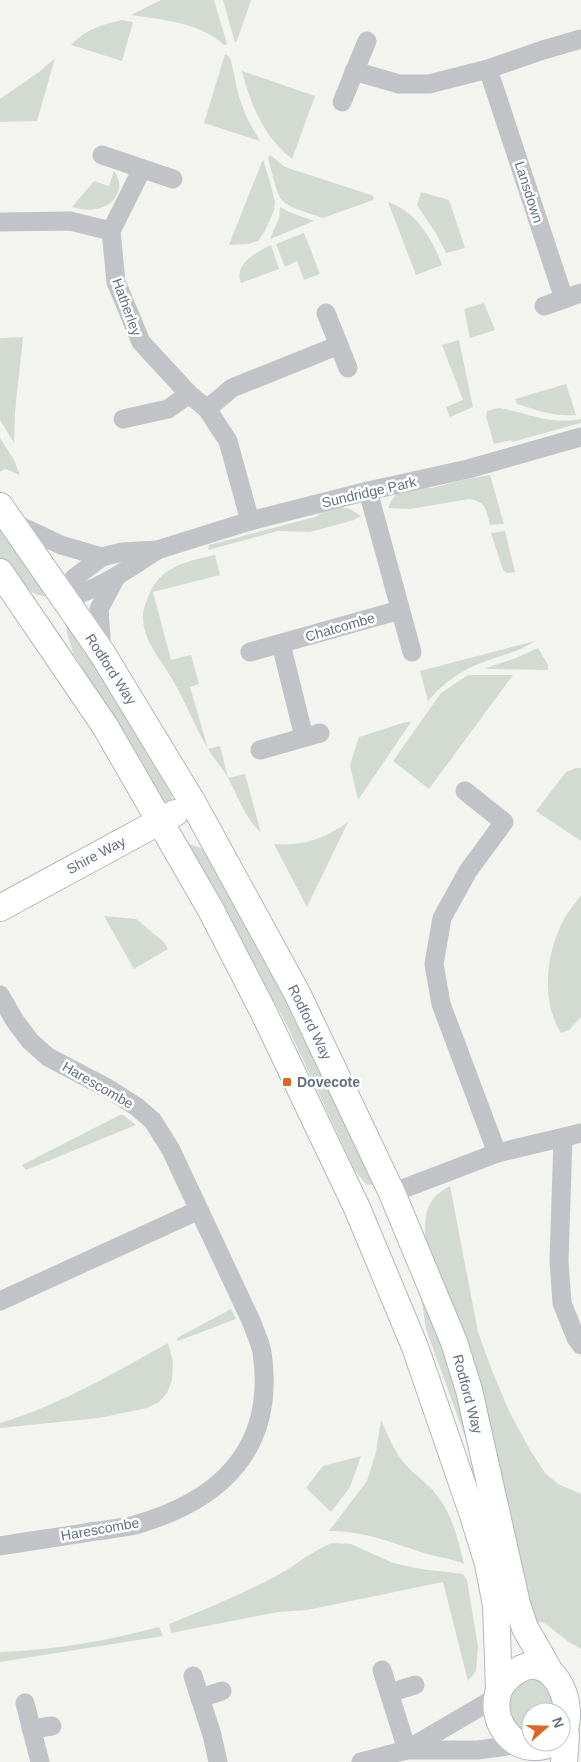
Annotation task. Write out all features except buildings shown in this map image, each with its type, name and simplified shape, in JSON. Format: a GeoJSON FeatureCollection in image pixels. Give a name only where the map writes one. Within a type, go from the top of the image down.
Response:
{"type":"FeatureCollection","features":[{"type":"Feature","properties":{"kind":"street"},"geometry":{"type":"LineString","coordinates":[[354,71],[399,84],[429,84],[488,69],[581,39]]}},
{"type":"Feature","properties":{"kind":"street"},"geometry":{"type":"LineString","coordinates":[[342,102],[367,41]]}},
{"type":"Feature","properties":{"kind":"street","name":"Lansdown"},"geometry":{"type":"LineString","coordinates":[[488,69],[573,296]]}},
{"type":"Feature","properties":{"kind":"street"},"geometry":{"type":"LineString","coordinates":[[102,155],[172,179]]}},
{"type":"Feature","properties":{"kind":"street"},"geometry":{"type":"LineString","coordinates":[[0,222],[70,221],[110,230],[142,169]]}},
{"type":"Feature","properties":{"kind":"street","name":"Hatherley"},"geometry":{"type":"LineString","coordinates":[[110,230],[116,282],[141,342],[189,394],[207,409],[228,440],[250,521]]}},
{"type":"Feature","properties":{"kind":"street"},"geometry":{"type":"LineString","coordinates":[[544,306],[573,296]]}},
{"type":"Feature","properties":{"kind":"street"},"geometry":{"type":"LineString","coordinates":[[326,314],[348,368]]}},
{"type":"Feature","properties":{"kind":"street"},"geometry":{"type":"LineString","coordinates":[[207,409],[232,388],[338,345]]}},
{"type":"Feature","properties":{"kind":"street"},"geometry":{"type":"LineString","coordinates":[[123,419],[168,409],[189,394]]}},
{"type":"Feature","properties":{"kind":"street","name":"Sundridge Park"},"geometry":{"type":"LineString","coordinates":[[63,599],[74,578],[102,558],[122,552],[157,550],[250,521],[368,491],[468,469],[581,437]]}},
{"type":"Feature","properties":{"kind":"street"},"geometry":{"type":"LineString","coordinates":[[368,491],[412,652]]}},
{"type":"Feature","properties":{"kind":"street"},"geometry":{"type":"LineString","coordinates":[[6,514],[61,545],[102,558]]}},
{"type":"Feature","properties":{"kind":"street","name":"Rodford Way"},"geometry":{"type":"LineString","coordinates":[[6,514],[102,653],[193,803],[297,993],[392,1194],[454,1342],[469,1390],[517,1604],[525,1628],[563,1673]]}},
{"type":"Feature","properties":{"kind":"street","name":"Sundridge Park"},"geometry":{"type":"LineString","coordinates":[[63,599],[83,594],[116,577],[157,550]]}},
{"type":"Feature","properties":{"kind":"street"},"geometry":{"type":"LineString","coordinates":[[0,572],[105,726],[210,910],[263,1011],[357,1208],[415,1347],[488,1564],[496,1605],[498,1693],[496,1714],[501,1726],[521,1747]]}},
{"type":"Feature","properties":{"kind":"street","name":"Sundridge Park"},"geometry":{"type":"LineString","coordinates":[[102,653],[99,610],[116,577]]}},
{"type":"Feature","properties":{"kind":"street"},"geometry":{"type":"LineString","coordinates":[[33,620],[63,599]]}},
{"type":"Feature","properties":{"kind":"street","name":"Chatcombe"},"geometry":{"type":"LineString","coordinates":[[250,652],[400,610]]}},
{"type":"Feature","properties":{"kind":"street"},"geometry":{"type":"LineString","coordinates":[[260,750],[312,735],[281,644]]}},
{"type":"Feature","properties":{"kind":"street"},"geometry":{"type":"LineString","coordinates":[[465,790],[504,822],[468,871],[442,918],[434,964],[441,1004],[498,1153]]}},
{"type":"Feature","properties":{"kind":"street","name":"Shire Way"},"geometry":{"type":"LineString","coordinates":[[0,908],[193,803]]}},
{"type":"Feature","properties":{"kind":"street","name":"Harescombe"},"geometry":{"type":"LineString","coordinates":[[0,995],[15,1021],[30,1041],[48,1057],[109,1089],[136,1107],[153,1122],[171,1150],[252,1323],[262,1350],[264,1387],[263,1411],[252,1444],[230,1474],[201,1497],[171,1513],[134,1525],[0,1546]]}},
{"type":"Feature","properties":{"kind":"street"},"geometry":{"type":"LineString","coordinates":[[357,1208],[498,1153],[572,1136],[559,1261],[562,1303],[576,1338],[581,1345]]}},
{"type":"Feature","properties":{"kind":"street"},"geometry":{"type":"LineString","coordinates":[[0,1301],[199,1210]]}},
{"type":"Feature","properties":{"kind":"street"},"geometry":{"type":"LineString","coordinates":[[407,1750],[498,1693],[512,1673],[525,1667],[540,1666],[563,1673],[575,1696],[576,1710],[571,1723]]}},
{"type":"Feature","properties":{"kind":"street"},"geometry":{"type":"LineString","coordinates":[[382,1670],[407,1750]]}},
{"type":"Feature","properties":{"kind":"street"},"geometry":{"type":"LineString","coordinates":[[192,1676],[212,1735],[218,1762]]}},
{"type":"Feature","properties":{"kind":"street"},"geometry":{"type":"LineString","coordinates":[[389,1693],[414,1685]]}},
{"type":"Feature","properties":{"kind":"street"},"geometry":{"type":"LineString","coordinates":[[200,1698],[222,1691]]}},
{"type":"Feature","properties":{"kind":"street"},"geometry":{"type":"LineString","coordinates":[[25,1703],[40,1762]]}},
{"type":"Feature","properties":{"kind":"street"},"geometry":{"type":"LineString","coordinates":[[31,1729],[52,1726]]}},
{"type":"Feature","properties":{"kind":"street"},"geometry":{"type":"LineString","coordinates":[[361,1762],[407,1750],[521,1751]]}},
{"type":"Feature","properties":{"kind":"shaded area"},"geometry":{"type":"Polygon","coordinates":[[[161,0],[214,0],[227,44],[224,45],[203,31],[180,23],[131,15],[161,0]]]}},
{"type":"Feature","properties":{"kind":"shaded area"},"geometry":{"type":"Polygon","coordinates":[[[223,0],[251,0],[235,43],[223,0]]]}},
{"type":"Feature","properties":{"kind":"shaded area"},"geometry":{"type":"Polygon","coordinates":[[[122,20],[133,22],[122,61],[71,45],[94,28],[122,20]]]}},
{"type":"Feature","properties":{"kind":"shaded area"},"geometry":{"type":"Polygon","coordinates":[[[225,54],[231,61],[239,97],[247,118],[260,141],[204,123],[225,54]]]}},
{"type":"Feature","properties":{"kind":"shaded area"},"geometry":{"type":"Polygon","coordinates":[[[55,58],[37,121],[0,122],[0,99],[39,72],[55,58]]]}},
{"type":"Feature","properties":{"kind":"shaded area"},"geometry":{"type":"Polygon","coordinates":[[[242,71],[315,96],[292,159],[266,131],[254,108],[242,71]]]}},
{"type":"Feature","properties":{"kind":"shaded area"},"geometry":{"type":"Polygon","coordinates":[[[270,155],[285,167],[374,196],[373,200],[323,218],[295,208],[285,203],[280,197],[268,158],[270,155]]]}},
{"type":"Feature","properties":{"kind":"shaded area"},"geometry":{"type":"Polygon","coordinates":[[[263,159],[275,202],[274,210],[265,231],[258,241],[248,244],[229,245],[263,159]]]}},
{"type":"Feature","properties":{"kind":"shaded area"},"geometry":{"type":"Polygon","coordinates":[[[114,171],[119,181],[119,186],[113,201],[95,209],[72,207],[94,181],[109,186],[114,171]]]}},
{"type":"Feature","properties":{"kind":"shaded area"},"geometry":{"type":"Polygon","coordinates":[[[421,192],[449,200],[465,248],[446,253],[437,235],[417,205],[421,192]]]}},
{"type":"Feature","properties":{"kind":"shaded area"},"geometry":{"type":"Polygon","coordinates":[[[388,202],[407,212],[422,227],[442,265],[416,275],[388,202]]]}},
{"type":"Feature","properties":{"kind":"shaded area"},"geometry":{"type":"Polygon","coordinates":[[[280,207],[314,221],[270,239],[279,218],[280,207]]]}},
{"type":"Feature","properties":{"kind":"shaded area"},"geometry":{"type":"Polygon","coordinates":[[[304,233],[320,274],[304,280],[297,261],[285,267],[276,244],[304,233]]]}},
{"type":"Feature","properties":{"kind":"shaded area"},"geometry":{"type":"Polygon","coordinates":[[[271,245],[279,269],[241,283],[239,276],[243,264],[253,255],[271,245]]]}},
{"type":"Feature","properties":{"kind":"shaded area"},"geometry":{"type":"Polygon","coordinates":[[[484,303],[495,330],[470,338],[464,309],[484,303]]]}},
{"type":"Feature","properties":{"kind":"shaded area"},"geometry":{"type":"Polygon","coordinates":[[[23,337],[15,412],[14,443],[0,420],[0,338],[23,337]]]}},
{"type":"Feature","properties":{"kind":"shaded area"},"geometry":{"type":"Polygon","coordinates":[[[459,340],[473,407],[450,417],[446,407],[463,400],[442,345],[459,340]]]}},
{"type":"Feature","properties":{"kind":"shaded area"},"geometry":{"type":"Polygon","coordinates":[[[566,384],[576,415],[560,415],[539,411],[517,404],[515,399],[566,384]]]}},
{"type":"Feature","properties":{"kind":"shaded area"},"geometry":{"type":"Polygon","coordinates":[[[499,408],[559,421],[581,419],[581,423],[512,442],[511,440],[494,444],[486,416],[487,411],[499,408]]]}},
{"type":"Feature","properties":{"kind":"shaded area"},"geometry":{"type":"Polygon","coordinates":[[[0,438],[14,460],[20,475],[5,469],[0,472],[0,438]]]}},
{"type":"Feature","properties":{"kind":"shaded area"},"geometry":{"type":"Polygon","coordinates":[[[490,475],[504,524],[490,525],[485,508],[479,502],[469,499],[410,509],[388,508],[397,494],[490,475]]]}},
{"type":"Feature","properties":{"kind":"shaded area"},"geometry":{"type":"Polygon","coordinates":[[[340,507],[350,509],[361,516],[354,520],[310,532],[278,531],[208,550],[209,545],[315,517],[327,510],[340,507]]]}},
{"type":"Feature","properties":{"kind":"shaded area"},"geometry":{"type":"Polygon","coordinates":[[[0,523],[47,596],[41,596],[27,589],[12,577],[2,564],[0,559],[0,523]]]}},
{"type":"Feature","properties":{"kind":"shaded area"},"geometry":{"type":"Polygon","coordinates":[[[505,531],[515,572],[507,573],[503,570],[491,533],[505,531]]]}},
{"type":"Feature","properties":{"kind":"shaded area"},"geometry":{"type":"Polygon","coordinates":[[[215,555],[220,575],[153,592],[171,660],[191,655],[199,684],[190,687],[208,748],[177,687],[149,641],[144,624],[143,611],[152,589],[165,573],[193,560],[215,555]]]}},
{"type":"Feature","properties":{"kind":"shaded area"},"geometry":{"type":"Polygon","coordinates":[[[70,622],[127,708],[142,744],[172,796],[172,801],[164,805],[111,725],[98,693],[73,653],[66,624],[70,622]]]}},
{"type":"Feature","properties":{"kind":"shaded area"},"geometry":{"type":"Polygon","coordinates":[[[535,641],[520,649],[465,670],[449,680],[428,701],[420,671],[535,641]]]}},
{"type":"Feature","properties":{"kind":"shaded area"},"geometry":{"type":"Polygon","coordinates":[[[538,648],[548,665],[548,670],[486,668],[516,658],[538,648]]]}},
{"type":"Feature","properties":{"kind":"shaded area"},"geometry":{"type":"Polygon","coordinates":[[[468,675],[513,675],[429,789],[393,761],[441,693],[468,675]]]}},
{"type":"Feature","properties":{"kind":"shaded area"},"geometry":{"type":"Polygon","coordinates":[[[411,722],[358,800],[350,765],[359,737],[411,722]]]}},
{"type":"Feature","properties":{"kind":"shaded area"},"geometry":{"type":"Polygon","coordinates":[[[220,746],[228,778],[223,770],[208,749],[220,746]]]}},
{"type":"Feature","properties":{"kind":"shaded area"},"geometry":{"type":"Polygon","coordinates":[[[581,768],[581,841],[536,811],[566,772],[581,768]]]}},
{"type":"Feature","properties":{"kind":"shaded area"},"geometry":{"type":"Polygon","coordinates":[[[245,774],[261,833],[246,814],[228,778],[245,774]]]}},
{"type":"Feature","properties":{"kind":"shaded area"},"geometry":{"type":"Polygon","coordinates":[[[348,822],[307,907],[274,844],[295,844],[313,840],[331,833],[348,822]]]}},
{"type":"Feature","properties":{"kind":"shaded area"},"geometry":{"type":"Polygon","coordinates":[[[189,844],[206,850],[295,1016],[374,1184],[366,1184],[355,1171],[285,1021],[186,846],[189,844]]]}},
{"type":"Feature","properties":{"kind":"shaded area"},"geometry":{"type":"Polygon","coordinates":[[[581,895],[581,1017],[569,1030],[561,1033],[554,1020],[550,1005],[548,975],[550,960],[553,945],[565,917],[581,895]]]}},
{"type":"Feature","properties":{"kind":"shaded area"},"geometry":{"type":"Polygon","coordinates":[[[104,916],[136,919],[164,942],[168,949],[134,969],[104,916]]]}},
{"type":"Feature","properties":{"kind":"shaded area"},"geometry":{"type":"Polygon","coordinates":[[[122,1114],[136,1125],[26,1170],[22,1165],[122,1114]]]}},
{"type":"Feature","properties":{"kind":"shaded area"},"geometry":{"type":"Polygon","coordinates":[[[450,1186],[478,1332],[510,1413],[545,1473],[558,1484],[581,1494],[581,1649],[543,1622],[535,1623],[425,1237],[428,1207],[436,1196],[450,1186]]]}},
{"type":"Feature","properties":{"kind":"shaded area"},"geometry":{"type":"Polygon","coordinates":[[[420,1290],[455,1380],[468,1445],[426,1329],[420,1290]]]}},
{"type":"Feature","properties":{"kind":"shaded area"},"geometry":{"type":"Polygon","coordinates":[[[231,1309],[236,1319],[178,1341],[177,1338],[231,1309]]]}},
{"type":"Feature","properties":{"kind":"shaded area"},"geometry":{"type":"Polygon","coordinates":[[[168,1343],[173,1361],[172,1380],[167,1393],[159,1402],[147,1408],[99,1418],[0,1428],[0,1423],[65,1398],[168,1343]]]}},
{"type":"Feature","properties":{"kind":"shaded area"},"geometry":{"type":"Polygon","coordinates":[[[381,1420],[401,1459],[432,1489],[446,1509],[457,1536],[464,1564],[368,1536],[342,1531],[329,1531],[367,1481],[376,1452],[381,1420]]]}},
{"type":"Feature","properties":{"kind":"shaded area"},"geometry":{"type":"Polygon","coordinates":[[[361,1456],[350,1487],[331,1512],[306,1488],[323,1466],[361,1456]]]}},
{"type":"Feature","properties":{"kind":"shaded area"},"geometry":{"type":"Polygon","coordinates":[[[332,1543],[351,1544],[393,1563],[421,1569],[463,1574],[467,1580],[478,1647],[476,1671],[468,1681],[443,1582],[307,1610],[278,1612],[171,1633],[169,1624],[257,1586],[332,1543]]]}},
{"type":"Feature","properties":{"kind":"shaded area"},"geometry":{"type":"Polygon","coordinates":[[[159,1627],[163,1636],[0,1662],[0,1652],[80,1644],[120,1637],[159,1627]]]}},
{"type":"Feature","properties":{"kind":"shaded area"},"geometry":{"type":"Polygon","coordinates":[[[541,1678],[555,1702],[521,1702],[521,1730],[512,1719],[508,1702],[516,1689],[523,1683],[541,1678]]]}},
{"type":"Feature","properties":{"kind":"place","name":"Dovecote"},"geometry":{"type":"Point","coordinates":[287,1082]}}]}
